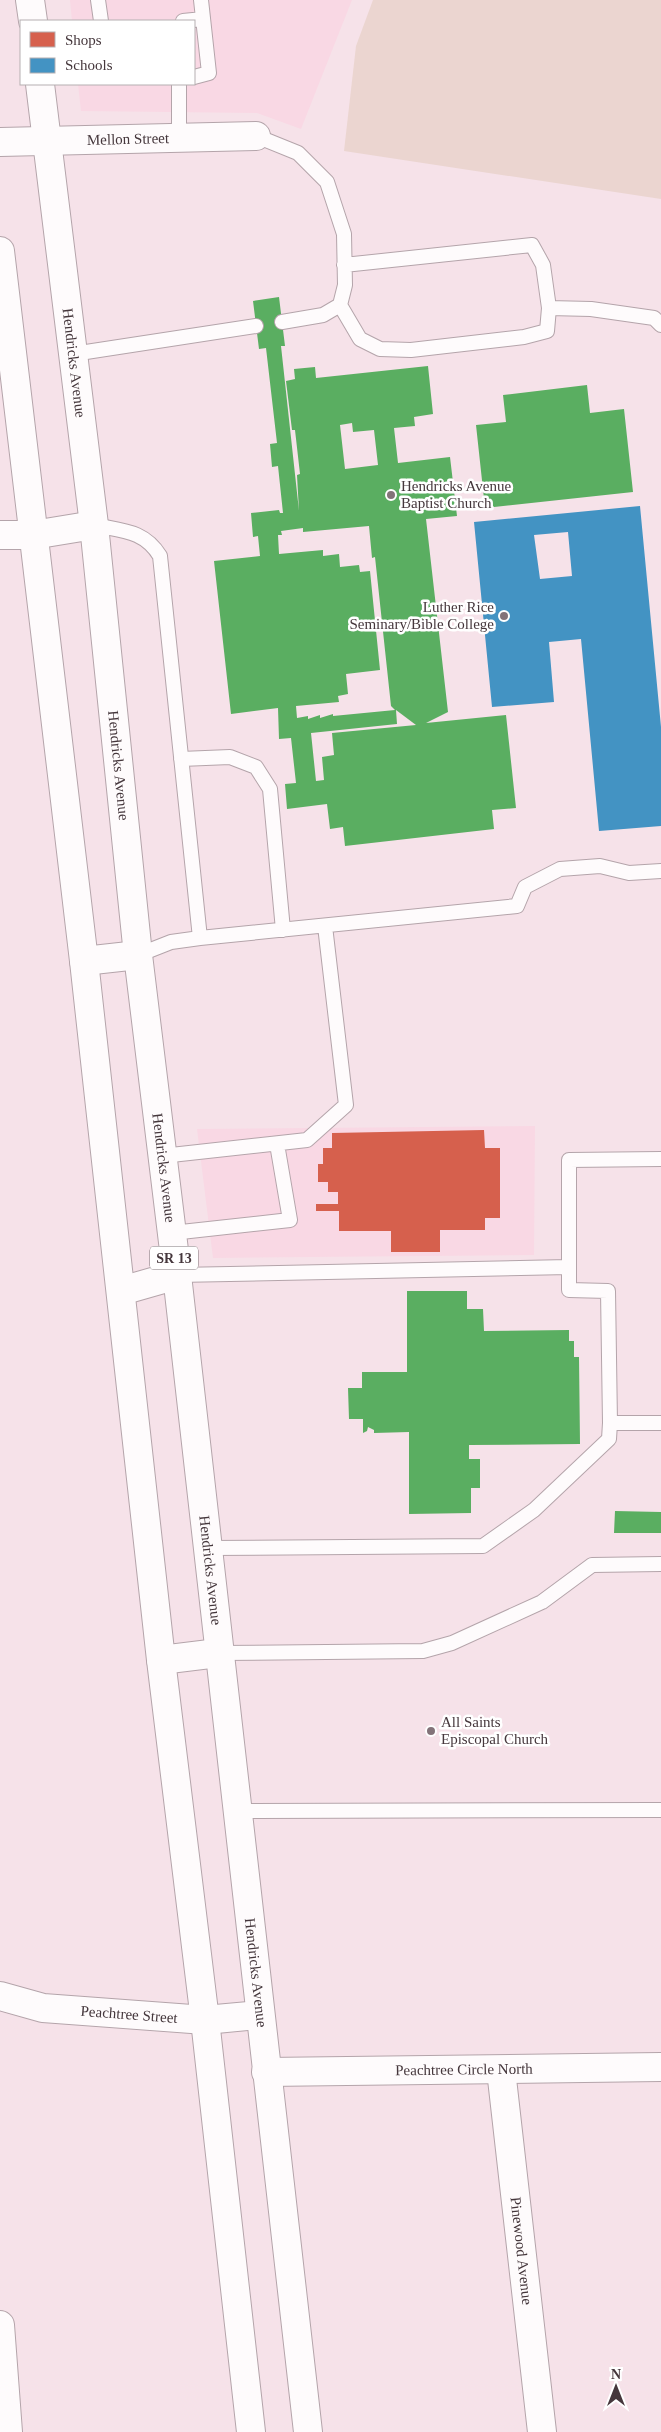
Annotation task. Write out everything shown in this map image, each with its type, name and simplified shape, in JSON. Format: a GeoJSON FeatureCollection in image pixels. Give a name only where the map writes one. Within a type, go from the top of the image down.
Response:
{"type":"FeatureCollection","features":[{"type":"Feature","properties":{"kind":"main road"},"geometry":{"type":"LineString","coordinates":[[30,0],[33,20]]}},
{"type":"Feature","properties":{"kind":"main road","name":"Hendricks Avenue"},"geometry":{"type":"LineString","coordinates":[[40,85],[94,525],[138,955],[172,1233],[259,2015],[308,2432]]}},
{"type":"Feature","properties":{"kind":"main road","name":"Mellon Street"},"geometry":{"type":"LineString","coordinates":[[0,142],[256,136]]}},
{"type":"Feature","properties":{"kind":"main road"},"geometry":{"type":"LineString","coordinates":[[0,252],[84,961],[161,1660],[205,2020],[251,2432]]}},
{"type":"Feature","properties":{"kind":"main road"},"geometry":{"type":"LineString","coordinates":[[0,535],[33,535],[94,525]]}},
{"type":"Feature","properties":{"kind":"main road"},"geometry":{"type":"LineString","coordinates":[[84,961],[138,955]]}},
{"type":"Feature","properties":{"kind":"main road"},"geometry":{"type":"LineString","coordinates":[[121,1291],[176,1275]]}},
{"type":"Feature","properties":{"kind":"main road"},"geometry":{"type":"LineString","coordinates":[[161,1660],[218,1653]]}},
{"type":"Feature","properties":{"kind":"main road","name":"Peachtree Street"},"geometry":{"type":"LineString","coordinates":[[0,1996],[43,2008],[205,2020],[259,2015]]}},
{"type":"Feature","properties":{"kind":"main road","name":"Peachtree Circle North"},"geometry":{"type":"LineString","coordinates":[[266,2072],[661,2067]]}},
{"type":"Feature","properties":{"kind":"main road","name":"Pinewood Avenue"},"geometry":{"type":"LineString","coordinates":[[501,2070],[542,2432]]}},
{"type":"Feature","properties":{"kind":"main road"},"geometry":{"type":"LineString","coordinates":[[0,2324],[8,2432]]}},
{"type":"Feature","properties":{"kind":"lane"},"geometry":{"type":"LineString","coordinates":[[98,0],[101,20]]}},
{"type":"Feature","properties":{"kind":"lane"},"geometry":{"type":"LineString","coordinates":[[195,77],[209,74],[201,0]]}},
{"type":"Feature","properties":{"kind":"lane"},"geometry":{"type":"LineString","coordinates":[[193,20],[203,19]]}},
{"type":"Feature","properties":{"kind":"lane"},"geometry":{"type":"LineString","coordinates":[[179,85],[179,137]]}},
{"type":"Feature","properties":{"kind":"lane"},"geometry":{"type":"LineString","coordinates":[[256,136],[298,153],[327,182],[344,234],[344,265],[345,285],[340,305],[360,339],[380,349],[411,350],[524,337],[547,332],[549,308],[543,265],[532,244],[344,265]]}},
{"type":"Feature","properties":{"kind":"lane"},"geometry":{"type":"LineString","coordinates":[[282,322],[322,315],[340,305]]}},
{"type":"Feature","properties":{"kind":"lane"},"geometry":{"type":"LineString","coordinates":[[549,308],[591,309],[654,318],[661,325]]}},
{"type":"Feature","properties":{"kind":"lane"},"geometry":{"type":"LineString","coordinates":[[73,354],[256,326]]}},
{"type":"Feature","properties":{"kind":"lane"},"geometry":{"type":"LineString","coordinates":[[94,525],[142,536],[153,545],[160,556],[200,938]]}},
{"type":"Feature","properties":{"kind":"lane"},"geometry":{"type":"LineString","coordinates":[[181,759],[230,757],[256,767],[270,789],[283,930]]}},
{"type":"Feature","properties":{"kind":"lane"},"geometry":{"type":"LineString","coordinates":[[138,955],[171,942],[200,938],[517,906],[525,887],[560,869],[600,866],[629,873],[661,870]]}},
{"type":"Feature","properties":{"kind":"lane"},"geometry":{"type":"LineString","coordinates":[[162,1156],[307,1140],[346,1105],[325,926]]}},
{"type":"Feature","properties":{"kind":"lane"},"geometry":{"type":"LineString","coordinates":[[172,1233],[290,1220],[277,1144]]}},
{"type":"Feature","properties":{"kind":"lane"},"geometry":{"type":"LineString","coordinates":[[208,1548],[483,1546],[534,1510],[609,1439],[608,1291],[569,1290],[569,1160],[661,1159]]}},
{"type":"Feature","properties":{"kind":"lane"},"geometry":{"type":"LineString","coordinates":[[176,1275],[569,1267]]}},
{"type":"Feature","properties":{"kind":"lane"},"geometry":{"type":"LineString","coordinates":[[610,1423],[661,1423]]}},
{"type":"Feature","properties":{"kind":"lane"},"geometry":{"type":"LineString","coordinates":[[218,1653],[423,1651],[452,1643],[542,1602],[592,1565],[661,1564]]}},
{"type":"Feature","properties":{"kind":"lane"},"geometry":{"type":"LineString","coordinates":[[236,1811],[661,1810]]}},
{"type":"Feature","properties":{"kind":"shaded area"},"geometry":{"type":"Polygon","coordinates":[[[70,0],[352,0],[301,129],[257,113],[81,111],[78,85],[195,85],[195,20],[72,20],[70,0]]]}},
{"type":"Feature","properties":{"kind":"shaded area"},"geometry":{"type":"Polygon","coordinates":[[[373,0],[661,0],[661,199],[344,151],[356,46],[373,0]]]}},
{"type":"Feature","properties":{"kind":"shaded area"},"geometry":{"type":"Polygon","coordinates":[[[535,1126],[534,1255],[213,1258],[197,1129],[535,1126]]]}},
{"type":"Feature","properties":{"kind":"building: Shops"},"geometry":{"type":"Polygon","coordinates":[[[484,1130],[485,1148],[500,1148],[500,1218],[485,1218],[485,1230],[440,1230],[440,1252],[391,1252],[391,1231],[339,1231],[339,1211],[316,1211],[316,1204],[338,1204],[338,1192],[328,1192],[328,1182],[318,1182],[318,1164],[323,1164],[323,1148],[332,1148],[332,1133],[484,1130]]]}},
{"type":"Feature","properties":{"kind":"building: Schools"},"geometry":{"type":"Polygon","coordinates":[[[640,506],[661,727],[661,826],[599,831],[581,639],[549,642],[554,702],[492,707],[474,522],[640,506]],[[568,532],[534,535],[540,579],[572,576],[568,532]]]}},
{"type":"Feature","properties":{"kind":"building: Public"},"geometry":{"type":"Polygon","coordinates":[[[279,297],[285,346],[281,346],[299,511],[297,475],[300,474],[295,430],[292,430],[286,381],[295,379],[294,369],[315,367],[316,378],[428,366],[433,414],[414,417],[415,426],[394,428],[398,463],[450,457],[457,516],[426,519],[448,712],[426,723],[506,715],[516,808],[492,810],[494,829],[345,846],[343,827],[330,829],[327,804],[287,809],[285,784],[296,783],[291,738],[279,739],[278,708],[231,714],[214,561],[260,556],[258,536],[253,537],[251,513],[279,510],[280,513],[283,513],[278,466],[272,467],[270,444],[277,443],[266,348],[259,349],[253,301],[279,297]],[[352,423],[340,425],[345,469],[378,465],[374,430],[353,432],[352,423]],[[369,526],[303,532],[303,528],[281,531],[282,535],[278,535],[279,554],[323,550],[323,556],[339,554],[340,567],[359,565],[360,572],[370,571],[380,670],[346,674],[348,694],[338,696],[339,702],[296,706],[297,718],[308,716],[308,719],[320,715],[320,718],[333,714],[333,716],[395,710],[391,706],[375,557],[372,558],[369,526]],[[396,710],[397,724],[311,733],[316,781],[324,780],[322,757],[334,755],[332,733],[416,725],[396,710]]]}},
{"type":"Feature","properties":{"kind":"building: Public"},"geometry":{"type":"Polygon","coordinates":[[[587,385],[590,413],[624,409],[633,492],[485,508],[476,425],[506,422],[503,395],[587,385]]]}},
{"type":"Feature","properties":{"kind":"building: Public"},"geometry":{"type":"Polygon","coordinates":[[[407,1291],[467,1291],[467,1309],[483,1309],[484,1331],[569,1330],[569,1341],[574,1341],[574,1357],[579,1357],[580,1444],[469,1445],[469,1459],[480,1459],[480,1488],[471,1488],[471,1513],[409,1514],[409,1432],[374,1433],[374,1430],[368,1427],[367,1431],[363,1433],[363,1419],[349,1419],[348,1388],[362,1388],[362,1372],[407,1372],[407,1291]]]}},
{"type":"Feature","properties":{"kind":"building: Public"},"geometry":{"type":"Polygon","coordinates":[[[615,1511],[661,1512],[661,1533],[614,1533],[615,1511]]]}},
{"type":"Feature","properties":{"kind":"place","name":"Hendricks Avenue Baptist Church"},"geometry":{"type":"Point","coordinates":[391,495]}},
{"type":"Feature","properties":{"kind":"place","name":"Luther Rice Seminary/Bible College"},"geometry":{"type":"Point","coordinates":[504,616]}},
{"type":"Feature","properties":{"kind":"place","name":"All Saints Episcopal Church"},"geometry":{"type":"Point","coordinates":[431,1731]}}]}
